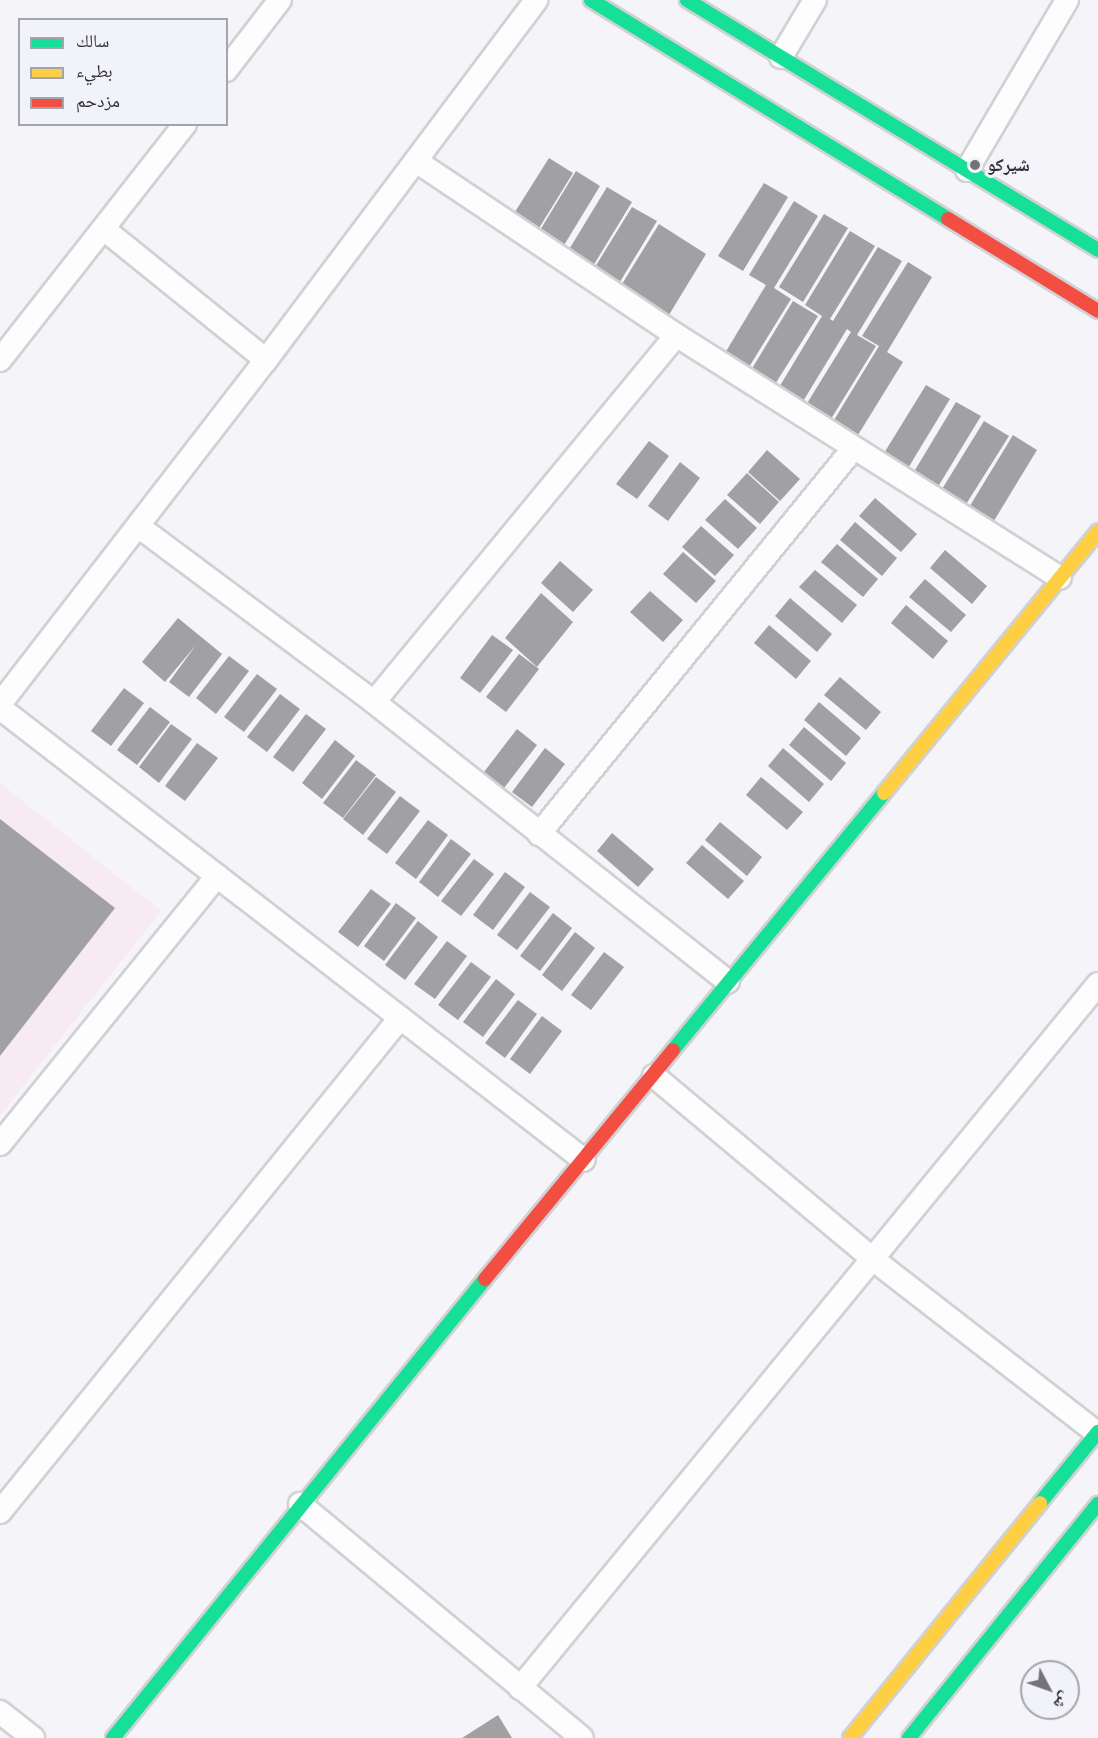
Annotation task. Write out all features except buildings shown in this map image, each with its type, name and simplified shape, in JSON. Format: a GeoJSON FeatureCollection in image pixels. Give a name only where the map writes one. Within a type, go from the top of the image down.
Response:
{"type":"FeatureCollection","features":[{"type":"Feature","properties":{"kind":"street"},"geometry":{"type":"LineString","coordinates":[[228,67],[280,0]]}},
{"type":"Feature","properties":{"kind":"street"},"geometry":{"type":"LineString","coordinates":[[536,0],[266,360],[0,706],[584,1160]]}},
{"type":"Feature","properties":{"kind":"street"},"geometry":{"type":"LineString","coordinates":[[591,0],[1098,311]]}},
{"type":"Feature","properties":{"kind":"street"},"geometry":{"type":"LineString","coordinates":[[687,0],[1098,249]]}},
{"type":"Feature","properties":{"kind":"street"},"geometry":{"type":"LineString","coordinates":[[781,57],[815,0]]}},
{"type":"Feature","properties":{"kind":"street"},"geometry":{"type":"LineString","coordinates":[[967,170],[1067,0]]}},
{"type":"Feature","properties":{"kind":"street"},"geometry":{"type":"LineString","coordinates":[[0,360],[105,230],[183,126]]}},
{"type":"Feature","properties":{"kind":"street"},"geometry":{"type":"LineString","coordinates":[[416,161],[676,335],[1060,578]]}},
{"type":"Feature","properties":{"kind":"street"},"geometry":{"type":"LineString","coordinates":[[105,230],[266,360]]}},
{"type":"Feature","properties":{"kind":"street"},"geometry":{"type":"LineString","coordinates":[[374,702],[676,335]]}},
{"type":"Feature","properties":{"kind":"street"},"geometry":{"type":"LineString","coordinates":[[538,834],[854,448]]}},
{"type":"Feature","properties":{"kind":"street"},"geometry":{"type":"LineString","coordinates":[[138,526],[374,702],[728,982]]}},
{"type":"Feature","properties":{"kind":"street"},"geometry":{"type":"LineString","coordinates":[[112,1738],[300,1503],[654,1076],[728,982],[1098,532]]}},
{"type":"Feature","properties":{"kind":"street"},"geometry":{"type":"LineString","coordinates":[[0,1144],[217,876]]}},
{"type":"Feature","properties":{"kind":"street"},"geometry":{"type":"LineString","coordinates":[[520,1688],[874,1260],[1098,984]]}},
{"type":"Feature","properties":{"kind":"street"},"geometry":{"type":"LineString","coordinates":[[0,1512],[400,1018]]}},
{"type":"Feature","properties":{"kind":"street"},"geometry":{"type":"LineString","coordinates":[[654,1076],[874,1260],[1098,1432],[912,1671],[850,1738]]}},
{"type":"Feature","properties":{"kind":"street"},"geometry":{"type":"LineString","coordinates":[[300,1503],[582,1738]]}},
{"type":"Feature","properties":{"kind":"street"},"geometry":{"type":"LineString","coordinates":[[909,1738],[938,1693],[1095,1514]]}},
{"type":"Feature","properties":{"kind":"street"},"geometry":{"type":"LineString","coordinates":[[0,1712],[33,1738]]}},
{"type":"Feature","properties":{"kind":"shaded area"},"geometry":{"type":"Polygon","coordinates":[[[0,783],[161,911],[0,1115],[0,783]]]}},
{"type":"Feature","properties":{"kind":"traffic: fast"},"geometry":{"type":"LineString","coordinates":[[591,0],[948,219]]}},
{"type":"Feature","properties":{"kind":"traffic: fast"},"geometry":{"type":"LineString","coordinates":[[687,0],[1098,250]]}},
{"type":"Feature","properties":{"kind":"traffic: fast"},"geometry":{"type":"LineString","coordinates":[[673,1050],[884,793]]}},
{"type":"Feature","properties":{"kind":"traffic: fast"},"geometry":{"type":"LineString","coordinates":[[113,1738],[485,1279]]}},
{"type":"Feature","properties":{"kind":"traffic: fast"},"geometry":{"type":"LineString","coordinates":[[1040,1503],[1098,1432]]}},
{"type":"Feature","properties":{"kind":"traffic: fast"},"geometry":{"type":"LineString","coordinates":[[909,1738],[1098,1504]]}},
{"type":"Feature","properties":{"kind":"traffic: slow"},"geometry":{"type":"LineString","coordinates":[[884,793],[1098,532]]}},
{"type":"Feature","properties":{"kind":"traffic: slow"},"geometry":{"type":"LineString","coordinates":[[850,1738],[1040,1503]]}},
{"type":"Feature","properties":{"kind":"traffic: jam"},"geometry":{"type":"LineString","coordinates":[[948,219],[1098,311]]}},
{"type":"Feature","properties":{"kind":"traffic: jam"},"geometry":{"type":"LineString","coordinates":[[485,1279],[673,1050]]}},
{"type":"Feature","properties":{"kind":"place","name":"شيركو"},"geometry":{"type":"Point","coordinates":[975,165]}}]}
